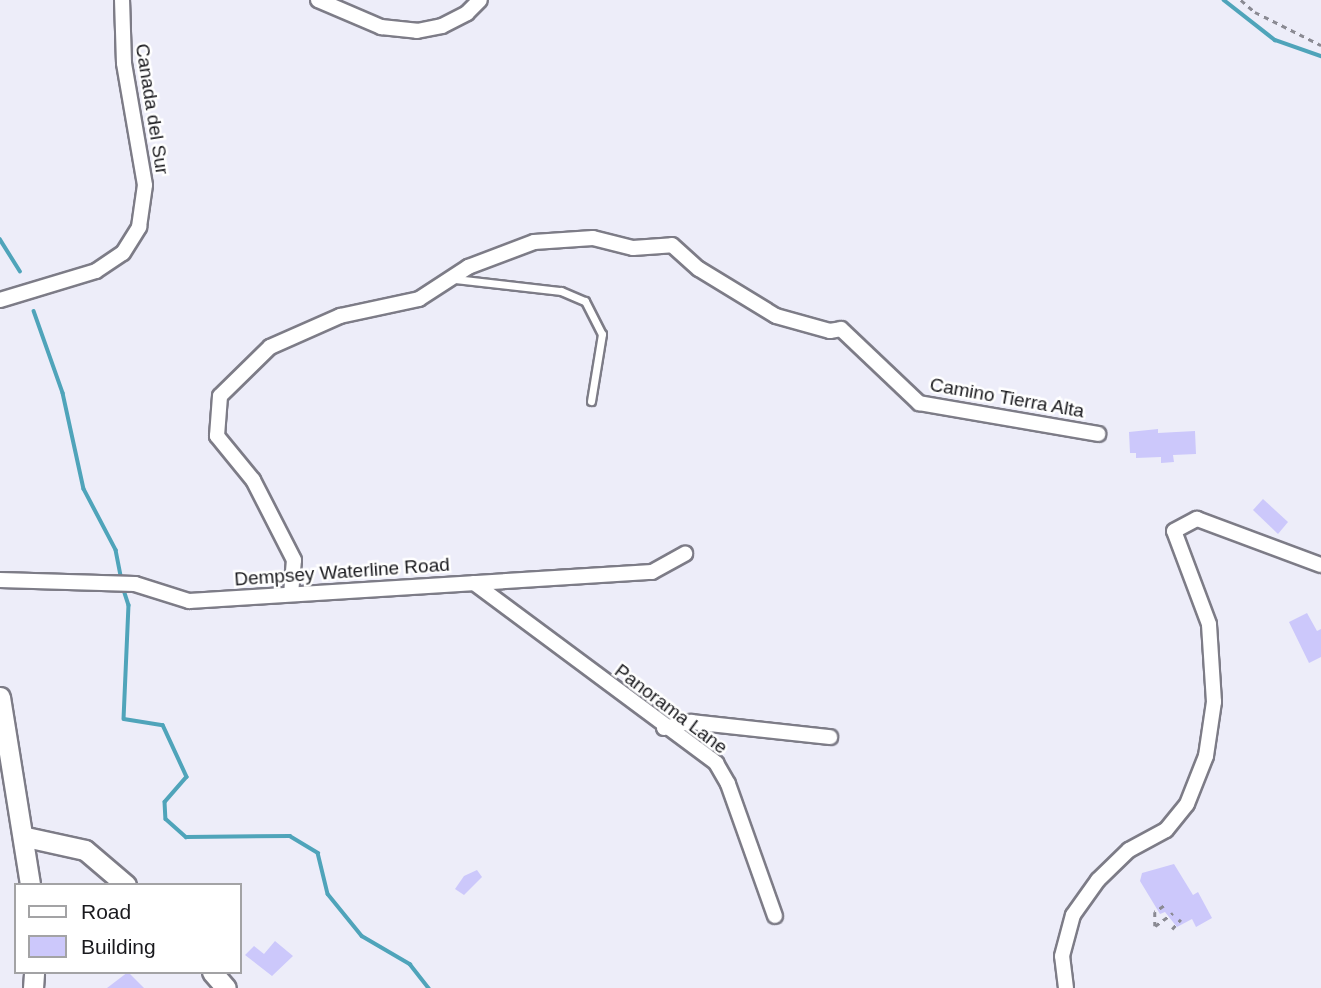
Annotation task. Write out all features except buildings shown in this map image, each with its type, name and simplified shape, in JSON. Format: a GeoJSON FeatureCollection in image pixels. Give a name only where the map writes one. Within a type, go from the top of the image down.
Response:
{"type":"FeatureCollection","features":[{"type":"Feature","properties":{"kind":"main road"},"geometry":{"type":"LineString","coordinates":[[1,707],[26,837],[30,883]]}},
{"type":"Feature","properties":{"kind":"main road"},"geometry":{"type":"LineString","coordinates":[[26,837],[85,850],[124,883]]}},
{"type":"Feature","properties":{"kind":"main road"},"geometry":{"type":"LineString","coordinates":[[214,974],[226,988]]}},
{"type":"Feature","properties":{"kind":"street","name":"Canada del Sur"},"geometry":{"type":"LineString","coordinates":[[0,300],[96,271],[123,253],[139,227],[145,185],[124,63],[122,0]]}},
{"type":"Feature","properties":{"kind":"street"},"geometry":{"type":"LineString","coordinates":[[318,0],[382,27],[417,31],[442,26],[467,13],[480,0]]}},
{"type":"Feature","properties":{"kind":"street","name":"Camino Tierra Alta"},"geometry":{"type":"LineString","coordinates":[[291,594],[294,560],[253,480],[217,436],[220,396],[270,347],[340,316],[419,299],[468,267],[534,242],[593,238],[632,248],[672,245],[699,269],[776,316],[830,331],[841,329],[919,403],[1098,434]]}},
{"type":"Feature","properties":{"kind":"street"},"geometry":{"type":"LineString","coordinates":[[1066,988],[1062,956],[1073,915],[1098,880],[1129,850],[1167,830],[1187,804],[1206,756],[1214,702],[1209,624],[1174,531],[1197,519],[1321,565]]}},
{"type":"Feature","properties":{"kind":"street","name":"Dempsey Waterline Road"},"geometry":{"type":"LineString","coordinates":[[0,580],[135,584],[189,601],[652,572],[685,554]]}},
{"type":"Feature","properties":{"kind":"street","name":"Panorama Lane"},"geometry":{"type":"LineString","coordinates":[[474,583],[664,728],[716,763],[775,916]]}},
{"type":"Feature","properties":{"kind":"street"},"geometry":{"type":"LineString","coordinates":[[664,728],[691,722],[830,737]]}},
{"type":"Feature","properties":{"kind":"lane"},"geometry":{"type":"LineString","coordinates":[[450,279],[561,291],[585,301],[602,334],[591,401]]}},
{"type":"Feature","properties":{"kind":"path"},"geometry":{"type":"LineString","coordinates":[[1241,0],[1255,12],[1321,45]]}},
{"type":"Feature","properties":{"kind":"path"},"geometry":{"type":"LineString","coordinates":[[1164,906],[1155,912],[1155,926],[1173,913]]}},
{"type":"Feature","properties":{"kind":"path"},"geometry":{"type":"LineString","coordinates":[[1172,929],[1181,919]]}},
{"type":"Feature","properties":{"kind":"waterway"},"geometry":{"type":"LineString","coordinates":[[1224,0],[1275,40],[1321,56]]}},
{"type":"Feature","properties":{"kind":"waterway"},"geometry":{"type":"LineString","coordinates":[[0,239],[20,271]]}},
{"type":"Feature","properties":{"kind":"waterway"},"geometry":{"type":"LineString","coordinates":[[34,311],[63,393],[84,489],[116,550],[122,580]]}},
{"type":"Feature","properties":{"kind":"waterway"},"geometry":{"type":"LineString","coordinates":[[123,587],[129,605],[124,719],[163,725],[187,777],[165,802],[166,819],[186,837],[290,836],[318,853],[328,894],[362,936],[410,964],[429,988]]}}]}
